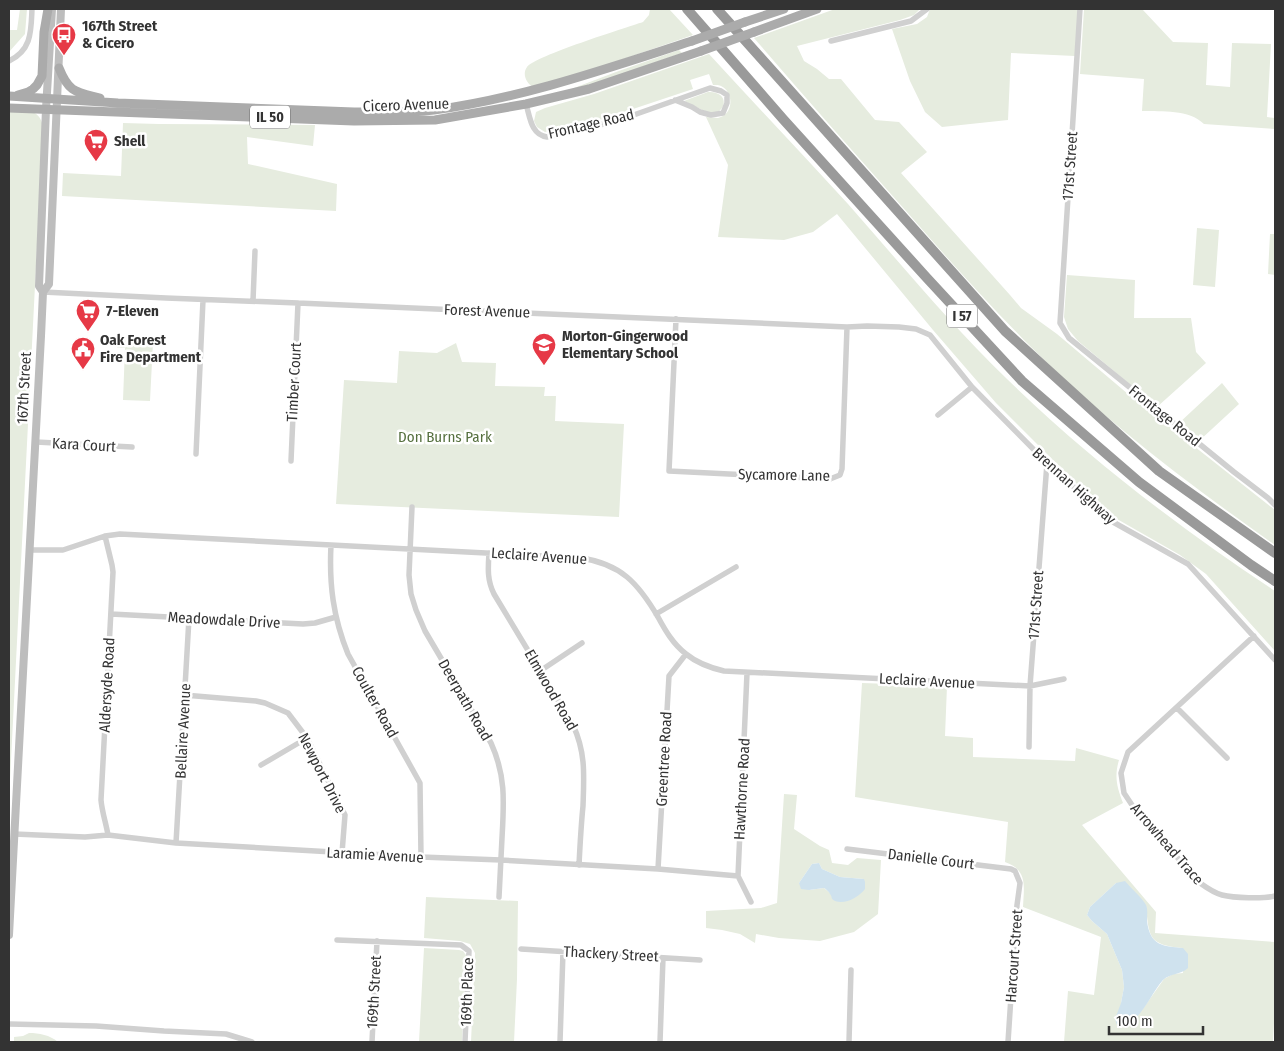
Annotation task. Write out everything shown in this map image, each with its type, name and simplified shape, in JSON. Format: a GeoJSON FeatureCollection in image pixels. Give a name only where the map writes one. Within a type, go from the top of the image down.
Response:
{"type":"FeatureCollection","features":[{"type":"Feature","properties":{"kind":"highway","name":"I 57"},"geometry":{"type":"LineString","coordinates":[[686,9],[783,119],[1022,381],[1139,482],[1250,565],[1275,581]]}},
{"type":"Feature","properties":{"kind":"highway","name":"I 57"},"geometry":{"type":"LineString","coordinates":[[717,9],[1005,331],[1159,471],[1275,553]]}},
{"type":"Feature","properties":{"kind":"main road"},"geometry":{"type":"LineString","coordinates":[[11,96],[28,92],[40,80],[48,9]]}},
{"type":"Feature","properties":{"kind":"main road","name":"167th Street"},"geometry":{"type":"LineString","coordinates":[[9,935],[43,292],[49,284],[56,110],[52,99],[52,9]]}},
{"type":"Feature","properties":{"kind":"main road","name":"167th Street"},"geometry":{"type":"LineString","coordinates":[[43,292],[39,286],[46,109],[52,99],[59,68],[61,9]]}},
{"type":"Feature","properties":{"kind":"main road","name":"Cicero Avenue"},"geometry":{"type":"LineString","coordinates":[[11,96],[118,103],[388,112],[434,110],[522,93],[692,41],[784,9]]}},
{"type":"Feature","properties":{"kind":"main road","name":"Cicero Avenue"},"geometry":{"type":"LineString","coordinates":[[9,108],[354,121],[435,120],[526,104],[589,90],[817,9]]}},
{"type":"Feature","properties":{"kind":"main road"},"geometry":{"type":"LineString","coordinates":[[59,68],[64,79],[74,91],[118,103]]}},
{"type":"Feature","properties":{"kind":"main road"},"geometry":{"type":"LineString","coordinates":[[522,93],[526,104]]}},
{"type":"Feature","properties":{"kind":"street"},"geometry":{"type":"LineString","coordinates":[[9,61],[18,55],[27,44],[30,35],[32,9]]}},
{"type":"Feature","properties":{"kind":"street"},"geometry":{"type":"LineString","coordinates":[[831,41],[911,21],[927,9]]}},
{"type":"Feature","properties":{"kind":"street","name":"171st Street"},"geometry":{"type":"LineString","coordinates":[[1060,323],[1080,9]]}},
{"type":"Feature","properties":{"kind":"street","name":"Frontage Road"},"geometry":{"type":"LineString","coordinates":[[526,104],[535,131],[541,136],[547,137],[628,117],[675,100],[710,88],[727,95],[728,104],[724,112],[711,115],[675,100]]}},
{"type":"Feature","properties":{"kind":"street"},"geometry":{"type":"LineString","coordinates":[[253,301],[255,250]]}},
{"type":"Feature","properties":{"kind":"street","name":"Forest Avenue"},"geometry":{"type":"LineString","coordinates":[[43,292],[847,327],[900,327],[930,335]]}},
{"type":"Feature","properties":{"kind":"street"},"geometry":{"type":"LineString","coordinates":[[196,454],[203,300]]}},
{"type":"Feature","properties":{"kind":"street","name":"Timber Court"},"geometry":{"type":"LineString","coordinates":[[290,461],[298,303]]}},
{"type":"Feature","properties":{"kind":"street","name":"Sycamore Lane"},"geometry":{"type":"LineString","coordinates":[[676,319],[669,471],[830,479],[840,475],[842,469],[847,327]]}},
{"type":"Feature","properties":{"kind":"street","name":"Frontage Road"},"geometry":{"type":"LineString","coordinates":[[1060,323],[1069,338],[1275,505]]}},
{"type":"Feature","properties":{"kind":"street","name":"Brennan Highway"},"geometry":{"type":"LineString","coordinates":[[930,335],[972,387],[1047,463],[1112,522],[1188,564],[1275,660]]}},
{"type":"Feature","properties":{"kind":"street"},"geometry":{"type":"LineString","coordinates":[[938,415],[972,387]]}},
{"type":"Feature","properties":{"kind":"street","name":"Kara Court"},"geometry":{"type":"LineString","coordinates":[[36,442],[132,447]]}},
{"type":"Feature","properties":{"kind":"street","name":"171st Street"},"geometry":{"type":"LineString","coordinates":[[1029,747],[1030,686],[1047,463]]}},
{"type":"Feature","properties":{"kind":"street","name":"Deerpath Road"},"geometry":{"type":"LineString","coordinates":[[412,507],[410,583],[413,601],[430,639],[491,743],[497,755],[502,773],[504,799],[499,896]]}},
{"type":"Feature","properties":{"kind":"street","name":"Leclaire Avenue"},"geometry":{"type":"LineString","coordinates":[[29,550],[63,550],[105,536],[120,534],[581,558],[599,562],[618,570],[629,578],[642,592],[667,633],[686,654],[700,663],[724,671],[1030,686],[1064,679]]}},
{"type":"Feature","properties":{"kind":"street","name":"Aldersyde Road"},"geometry":{"type":"LineString","coordinates":[[105,536],[113,572],[100,800],[108,835]]}},
{"type":"Feature","properties":{"kind":"street","name":"Coulter Road"},"geometry":{"type":"LineString","coordinates":[[331,545],[331,582],[336,618],[348,654],[420,783],[421,857]]}},
{"type":"Feature","properties":{"kind":"street","name":"Elmwood Road"},"geometry":{"type":"LineString","coordinates":[[489,553],[488,576],[490,586],[573,725],[583,753],[584,774],[579,865]]}},
{"type":"Feature","properties":{"kind":"street"},"geometry":{"type":"LineString","coordinates":[[656,614],[736,567]]}},
{"type":"Feature","properties":{"kind":"street","name":"Meadowdale Drive"},"geometry":{"type":"LineString","coordinates":[[111,614],[303,624],[336,618]]}},
{"type":"Feature","properties":{"kind":"street","name":"Bellaire Avenue"},"geometry":{"type":"LineString","coordinates":[[176,843],[189,618]]}},
{"type":"Feature","properties":{"kind":"street","name":"Arrowhead Trace"},"geometry":{"type":"LineString","coordinates":[[1254,636],[1128,752],[1121,773],[1124,794],[1136,811],[1206,888],[1223,895],[1263,898],[1275,896]]}},
{"type":"Feature","properties":{"kind":"street"},"geometry":{"type":"LineString","coordinates":[[540,671],[582,643]]}},
{"type":"Feature","properties":{"kind":"street","name":"Greentree Road"},"geometry":{"type":"LineString","coordinates":[[658,869],[669,676],[686,654]]}},
{"type":"Feature","properties":{"kind":"street","name":"Hawthorne Road"},"geometry":{"type":"LineString","coordinates":[[738,876],[747,673]]}},
{"type":"Feature","properties":{"kind":"street","name":"Newport Drive"},"geometry":{"type":"LineString","coordinates":[[184,695],[256,701],[288,713],[306,738],[345,815],[342,853]]}},
{"type":"Feature","properties":{"kind":"street"},"geometry":{"type":"LineString","coordinates":[[1177,708],[1227,758]]}},
{"type":"Feature","properties":{"kind":"street"},"geometry":{"type":"LineString","coordinates":[[261,765],[306,738]]}},
{"type":"Feature","properties":{"kind":"street","name":"Laramie Avenue"},"geometry":{"type":"LineString","coordinates":[[14,834],[84,837],[108,835],[176,843],[658,869],[738,876]]}},
{"type":"Feature","properties":{"kind":"street","name":"Danielle Court"},"geometry":{"type":"LineString","coordinates":[[847,849],[1015,870]]}},
{"type":"Feature","properties":{"kind":"street","name":"Harcourt Street"},"geometry":{"type":"LineString","coordinates":[[1008,1042],[1020,883],[1015,870]]}},
{"type":"Feature","properties":{"kind":"street"},"geometry":{"type":"LineString","coordinates":[[738,876],[752,902]]}},
{"type":"Feature","properties":{"kind":"street"},"geometry":{"type":"LineString","coordinates":[[337,940],[377,941]]}},
{"type":"Feature","properties":{"kind":"street","name":"169th Place"},"geometry":{"type":"LineString","coordinates":[[377,941],[461,945],[469,951],[465,1042]]}},
{"type":"Feature","properties":{"kind":"street","name":"169th Street"},"geometry":{"type":"LineString","coordinates":[[372,1042],[377,941]]}},
{"type":"Feature","properties":{"kind":"street","name":"Thackery Street"},"geometry":{"type":"LineString","coordinates":[[521,949],[700,960]]}},
{"type":"Feature","properties":{"kind":"street"},"geometry":{"type":"LineString","coordinates":[[560,1042],[563,952]]}},
{"type":"Feature","properties":{"kind":"street"},"geometry":{"type":"LineString","coordinates":[[660,1042],[663,958]]}},
{"type":"Feature","properties":{"kind":"street"},"geometry":{"type":"LineString","coordinates":[[849,1042],[851,970]]}},
{"type":"Feature","properties":{"kind":"street"},"geometry":{"type":"LineString","coordinates":[[9,1024],[96,1026],[164,1032],[226,1034],[252,1042]]}},
{"type":"Feature","properties":{"kind":"green space"},"geometry":{"type":"Polygon","coordinates":[[[20,9],[27,9],[25,34],[9,52],[9,30],[17,30],[20,9]]]}},
{"type":"Feature","properties":{"kind":"green space"},"geometry":{"type":"Polygon","coordinates":[[[650,9],[669,9],[693,35],[609,64],[533,87],[527,81],[525,75],[527,67],[534,62],[600,36],[643,22],[649,15],[650,9]]]}},
{"type":"Feature","properties":{"kind":"green space"},"geometry":{"type":"Polygon","coordinates":[[[835,9],[920,9],[914,15],[900,20],[797,46],[804,61],[829,79],[841,79],[875,120],[899,122],[927,152],[901,173],[1021,308],[1057,334],[1128,394],[1275,510],[1275,545],[1149,452],[1089,402],[1032,348],[952,263],[754,38],[835,9]]]}},
{"type":"Feature","properties":{"kind":"green space"},"geometry":{"type":"Polygon","coordinates":[[[930,9],[1078,9],[1075,56],[1011,53],[1008,120],[942,127],[925,112],[910,81],[892,29],[917,24],[927,17],[930,9]]]}},
{"type":"Feature","properties":{"kind":"green space"},"geometry":{"type":"Polygon","coordinates":[[[1084,9],[1142,9],[1173,42],[1208,43],[1206,85],[1230,87],[1232,43],[1271,44],[1267,117],[1275,118],[1275,129],[1204,124],[1198,119],[1183,114],[1142,111],[1144,79],[1080,74],[1084,9]]]}},
{"type":"Feature","properties":{"kind":"green space"},"geometry":{"type":"Polygon","coordinates":[[[679,50],[682,53],[575,90],[574,88],[616,72],[679,50]]]}},
{"type":"Feature","properties":{"kind":"green space"},"geometry":{"type":"Polygon","coordinates":[[[709,54],[848,204],[945,315],[1007,379],[1103,465],[1205,543],[1275,591],[1275,651],[1206,574],[1180,555],[1117,519],[1078,485],[996,403],[837,214],[813,232],[784,240],[718,237],[728,165],[706,117],[718,118],[727,113],[730,98],[725,89],[713,85],[709,74],[690,80],[693,89],[585,125],[545,132],[537,127],[534,121],[536,112],[545,108],[594,94],[709,54]]]}},
{"type":"Feature","properties":{"kind":"green space"},"geometry":{"type":"Polygon","coordinates":[[[708,92],[720,95],[723,98],[722,109],[714,113],[707,112],[684,101],[708,92]]]}},
{"type":"Feature","properties":{"kind":"green space"},"geometry":{"type":"Polygon","coordinates":[[[9,111],[35,113],[39,116],[43,127],[9,800],[9,111]]]}},
{"type":"Feature","properties":{"kind":"green space"},"geometry":{"type":"Polygon","coordinates":[[[123,123],[315,125],[313,146],[247,137],[248,164],[337,184],[336,211],[62,196],[63,173],[121,176],[123,123]]]}},
{"type":"Feature","properties":{"kind":"green space"},"geometry":{"type":"Polygon","coordinates":[[[1197,228],[1219,230],[1215,287],[1193,285],[1197,228]]]}},
{"type":"Feature","properties":{"kind":"green space"},"geometry":{"type":"Polygon","coordinates":[[[1270,234],[1275,234],[1275,275],[1268,274],[1270,234]]]}},
{"type":"Feature","properties":{"kind":"green space"},"geometry":{"type":"Polygon","coordinates":[[[1067,275],[1135,280],[1134,318],[1191,318],[1196,352],[1206,363],[1157,407],[1078,341],[1068,329],[1064,317],[1067,275]]]}},
{"type":"Feature","properties":{"kind":"green space"},"geometry":{"type":"Polygon","coordinates":[[[117,340],[153,342],[150,401],[123,400],[125,348],[117,348],[117,340]]]}},
{"type":"Feature","properties":{"kind":"green space","name":"Don Burns Park"},"geometry":{"type":"Polygon","coordinates":[[[456,343],[462,362],[496,363],[495,386],[545,387],[544,396],[556,396],[555,421],[624,424],[619,517],[336,504],[344,380],[397,383],[399,351],[437,353],[456,343]]]}},
{"type":"Feature","properties":{"kind":"green space"},"geometry":{"type":"Polygon","coordinates":[[[1222,383],[1239,404],[1199,441],[1178,424],[1222,383]]]}},
{"type":"Feature","properties":{"kind":"green space"},"geometry":{"type":"Polygon","coordinates":[[[862,683],[947,686],[945,736],[973,738],[973,757],[1075,761],[1076,748],[1119,760],[1117,782],[1123,803],[1082,825],[1156,912],[1155,933],[1275,942],[1273,1042],[1064,1042],[1068,991],[1094,995],[1101,937],[1023,907],[1024,886],[1021,874],[1018,869],[1005,862],[1008,822],[855,797],[862,683]],[[1116,883],[1090,907],[1087,915],[1107,934],[1122,970],[1124,987],[1121,1003],[1142,1010],[1164,979],[1173,974],[1183,973],[1183,948],[1163,945],[1153,938],[1148,926],[1146,906],[1116,883]]]}},
{"type":"Feature","properties":{"kind":"green space"},"geometry":{"type":"Polygon","coordinates":[[[784,794],[797,795],[794,829],[829,850],[832,863],[848,865],[857,858],[881,860],[878,914],[854,932],[820,941],[756,934],[755,943],[740,934],[706,928],[706,911],[761,908],[777,903],[784,794]],[[819,863],[812,864],[799,883],[809,890],[824,888],[830,893],[864,879],[840,877],[822,869],[819,863]]]}},
{"type":"Feature","properties":{"kind":"green space"},"geometry":{"type":"Polygon","coordinates":[[[426,897],[518,901],[514,1042],[471,1042],[475,953],[470,944],[460,941],[424,938],[426,897]]]}},
{"type":"Feature","properties":{"kind":"green space"},"geometry":{"type":"Polygon","coordinates":[[[424,948],[459,950],[463,951],[466,955],[462,1042],[419,1042],[424,948]]]}},
{"type":"Feature","properties":{"kind":"green space"},"geometry":{"type":"Polygon","coordinates":[[[29,1033],[44,1035],[58,1042],[14,1042],[14,1037],[29,1033]]]}},
{"type":"Feature","properties":{"kind":"water"},"geometry":{"type":"Polygon","coordinates":[[[819,863],[822,869],[840,877],[864,879],[865,889],[852,900],[839,902],[835,901],[824,888],[801,889],[799,883],[812,864],[819,863]]]}},
{"type":"Feature","properties":{"kind":"water"},"geometry":{"type":"Polygon","coordinates":[[[1125,881],[1146,905],[1147,921],[1154,940],[1164,945],[1183,948],[1188,954],[1188,968],[1163,980],[1138,1015],[1125,1024],[1117,1025],[1115,1019],[1124,987],[1122,970],[1107,934],[1087,915],[1090,907],[1116,883],[1125,881]]]}},
{"type":"Feature","properties":{"kind":"place","name":"167th Street & Cicero"},"geometry":{"type":"Point","coordinates":[64,56]}},
{"type":"Feature","properties":{"kind":"place","name":"Shell"},"geometry":{"type":"Point","coordinates":[96,162]}},
{"type":"Feature","properties":{"kind":"place","name":"7-Eleven"},"geometry":{"type":"Point","coordinates":[88,332]}},
{"type":"Feature","properties":{"kind":"place","name":"Morton-Gingerwood Elementary School"},"geometry":{"type":"Point","coordinates":[544,366]}},
{"type":"Feature","properties":{"kind":"place","name":"Oak Forest Fire Department"},"geometry":{"type":"Point","coordinates":[83,370]}}]}
